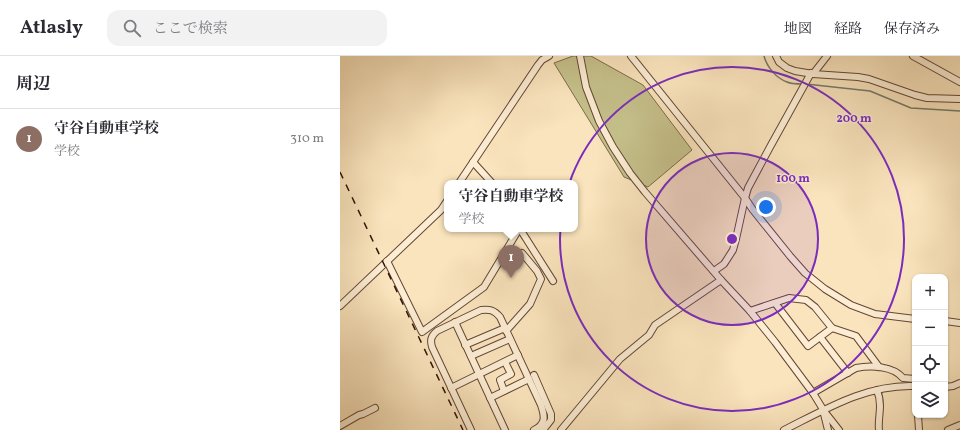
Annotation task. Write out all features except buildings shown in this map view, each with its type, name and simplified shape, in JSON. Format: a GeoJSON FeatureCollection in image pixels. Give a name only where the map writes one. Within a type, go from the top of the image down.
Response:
{"type":"FeatureCollection","features":[{"type":"Feature","properties":{"kind":"street"},"geometry":{"type":"LineString","coordinates":[[461,180],[538,65],[542,60],[549,56]]}},
{"type":"Feature","properties":{"kind":"street"},"geometry":{"type":"LineString","coordinates":[[580,56],[586,88],[599,120],[619,157],[630,173],[721,280],[750,311],[775,342],[839,430]]}},
{"type":"Feature","properties":{"kind":"street"},"geometry":{"type":"LineString","coordinates":[[632,56],[753,210],[790,256],[806,273],[824,289],[851,305],[876,314],[912,319]]}},
{"type":"Feature","properties":{"kind":"street"},"geometry":{"type":"LineString","coordinates":[[776,56],[779,62],[787,68],[795,71],[812,74],[858,77],[869,79],[915,96],[960,99]]}},
{"type":"Feature","properties":{"kind":"street"},"geometry":{"type":"LineString","coordinates":[[714,271],[724,264],[733,250],[744,198],[748,188],[807,80],[827,56]]}},
{"type":"Feature","properties":{"kind":"street"},"geometry":{"type":"LineString","coordinates":[[913,56],[960,82]]}},
{"type":"Feature","properties":{"kind":"street"},"geometry":{"type":"LineString","coordinates":[[473,162],[489,180]]}},
{"type":"Feature","properties":{"kind":"street"},"geometry":{"type":"LineString","coordinates":[[340,306],[444,206]]}},
{"type":"Feature","properties":{"kind":"street"},"geometry":{"type":"LineString","coordinates":[[387,261],[422,332],[484,287],[517,232]]}},
{"type":"Feature","properties":{"kind":"street"},"geometry":{"type":"LineString","coordinates":[[521,232],[553,281]]}},
{"type":"Feature","properties":{"kind":"street"},"geometry":{"type":"LineString","coordinates":[[465,345],[505,330],[530,304],[541,279],[537,271],[522,253],[517,262],[503,256]]}},
{"type":"Feature","properties":{"kind":"street"},"geometry":{"type":"LineString","coordinates":[[561,430],[620,359],[650,335],[655,325],[721,280]]}},
{"type":"Feature","properties":{"kind":"street"},"geometry":{"type":"LineString","coordinates":[[750,311],[789,298],[806,300],[815,307],[832,328],[856,336],[879,367]]}},
{"type":"Feature","properties":{"kind":"street"},"geometry":{"type":"LineString","coordinates":[[775,303],[808,346],[832,328]]}},
{"type":"Feature","properties":{"kind":"street"},"geometry":{"type":"LineString","coordinates":[[471,430],[430,342],[437,331],[482,310],[488,309],[496,312],[500,317],[518,356],[551,414],[551,420],[543,430]]}},
{"type":"Feature","properties":{"kind":"street"},"geometry":{"type":"LineString","coordinates":[[948,321],[960,323]]}},
{"type":"Feature","properties":{"kind":"street"},"geometry":{"type":"LineString","coordinates":[[455,322],[505,430]]}},
{"type":"Feature","properties":{"kind":"street"},"geometry":{"type":"LineString","coordinates":[[820,337],[848,373]]}},
{"type":"Feature","properties":{"kind":"street"},"geometry":{"type":"LineString","coordinates":[[470,356],[510,339]]}},
{"type":"Feature","properties":{"kind":"street"},"geometry":{"type":"LineString","coordinates":[[451,388],[518,356]]}},
{"type":"Feature","properties":{"kind":"street"},"geometry":{"type":"LineString","coordinates":[[504,390],[500,380],[511,374],[505,362]]}},
{"type":"Feature","properties":{"kind":"street"},"geometry":{"type":"LineString","coordinates":[[813,393],[860,367],[879,367],[888,369],[900,374],[903,378],[912,379]]}},
{"type":"Feature","properties":{"kind":"street"},"geometry":{"type":"LineString","coordinates":[[490,398],[531,377]]}},
{"type":"Feature","properties":{"kind":"street"},"geometry":{"type":"LineString","coordinates":[[531,377],[544,417],[543,423],[534,430]]}},
{"type":"Feature","properties":{"kind":"street"},"geometry":{"type":"LineString","coordinates":[[948,387],[960,383]]}},
{"type":"Feature","properties":{"kind":"street"},"geometry":{"type":"LineString","coordinates":[[784,430],[853,397],[877,390],[912,386]]}},
{"type":"Feature","properties":{"kind":"street"},"geometry":{"type":"LineString","coordinates":[[877,390],[880,398],[879,430]]}},
{"type":"Feature","properties":{"kind":"street"},"geometry":{"type":"LineString","coordinates":[[340,426],[375,408]]}},
{"type":"Feature","properties":{"kind":"street"},"geometry":{"type":"LineString","coordinates":[[824,411],[828,430]]}},
{"type":"Feature","properties":{"kind":"street"},"geometry":{"type":"LineString","coordinates":[[918,418],[919,430]]}},
{"type":"Feature","properties":{"kind":"street"},"geometry":{"type":"LineString","coordinates":[[948,430],[960,425]]}},
{"type":"Feature","properties":{"kind":"shaded area"},"geometry":{"type":"Polygon","coordinates":[[[573,56],[591,56],[643,85],[692,150],[648,187],[624,177],[554,63],[573,56]]]}},
{"type":"Feature","properties":{"kind":"waterway"},"geometry":{"type":"LineString","coordinates":[[764,56],[770,68],[779,78],[790,83],[803,84]]}},
{"type":"Feature","properties":{"kind":"waterway"},"geometry":{"type":"LineString","coordinates":[[806,84],[870,91],[911,108],[960,111]]}},
{"type":"Feature","properties":{"kind":"railway"},"geometry":{"type":"LineString","coordinates":[[340,172],[463,430]]}},
{"type":"Feature","properties":{"kind":"place","name":"守谷自動車学校"},"geometry":{"type":"Point","coordinates":[511,278]}}]}
